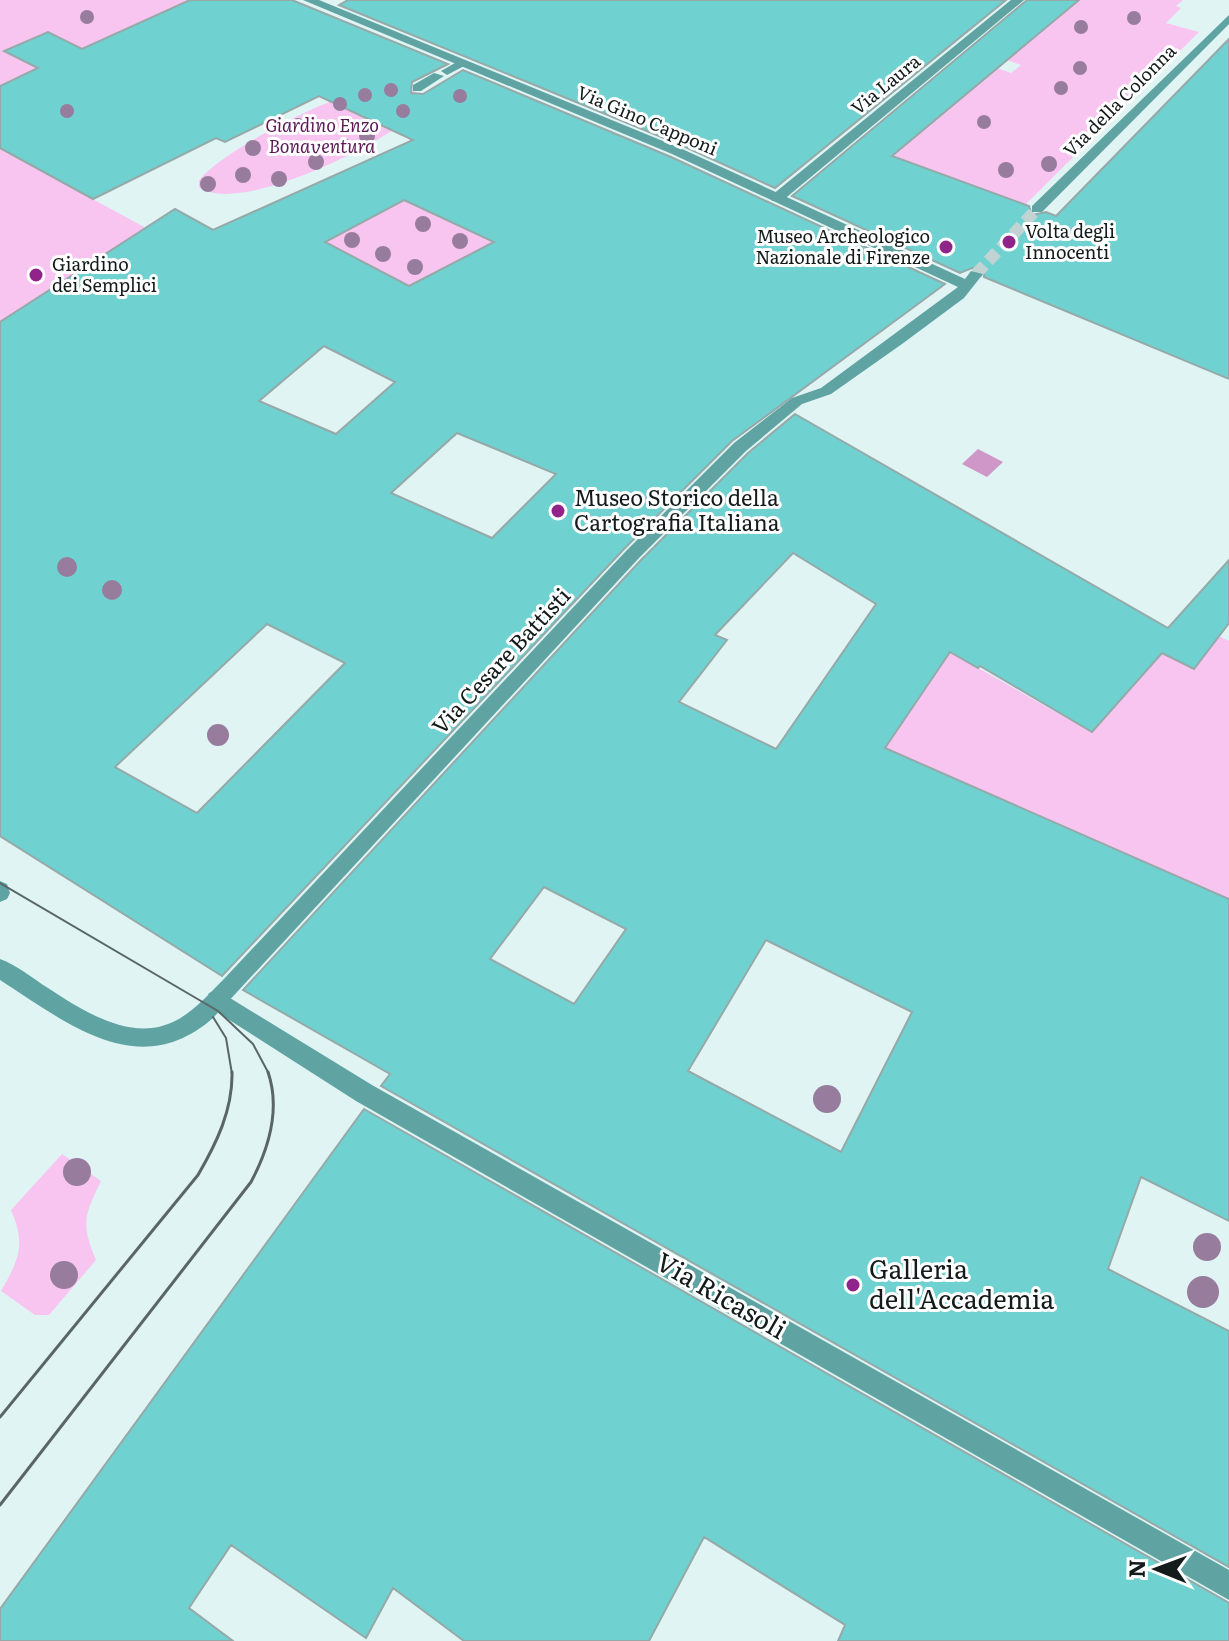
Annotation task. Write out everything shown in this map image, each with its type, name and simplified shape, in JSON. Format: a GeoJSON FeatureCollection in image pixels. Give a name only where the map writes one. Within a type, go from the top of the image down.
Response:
{"type":"FeatureCollection","features":[{"type":"Feature","properties":{"kind":"street","name":"Via Gino Capponi"},"geometry":{"type":"LineString","coordinates":[[309,0],[328,3],[971,280]]}},
{"type":"Feature","properties":{"kind":"street","name":"Via Laura"},"geometry":{"type":"LineString","coordinates":[[777,198],[1018,0]]}},
{"type":"Feature","properties":{"kind":"street","name":"Via della Colonna"},"geometry":{"type":"LineString","coordinates":[[1037,209],[1229,18]]}},
{"type":"Feature","properties":{"kind":"street"},"geometry":{"type":"LineString","coordinates":[[417,88],[462,63]]}},
{"type":"Feature","properties":{"kind":"street","name":"Via Cesare Battisti"},"geometry":{"type":"LineString","coordinates":[[0,968],[94,1026],[132,1039],[177,1032],[224,994],[671,516],[758,431],[797,401],[826,391],[959,295],[971,280]]}},
{"type":"Feature","properties":{"kind":"street","name":"Via Ricasoli"},"geometry":{"type":"LineString","coordinates":[[224,994],[364,1093],[1229,1586]]}},
{"type":"Feature","properties":{"kind":"green space"},"geometry":{"type":"Polygon","coordinates":[[[0,0],[190,0],[0,85],[0,0]]]}},
{"type":"Feature","properties":{"kind":"green space"},"geometry":{"type":"Polygon","coordinates":[[[1079,0],[1183,0],[1176,6],[1181,8],[1166,23],[1199,32],[1025,205],[892,156],[997,68],[1011,73],[1021,65],[1007,60],[1079,0]]]}},
{"type":"Feature","properties":{"kind":"green space","name":"Giardino Enzo Bonaventura"},"geometry":{"type":"Polygon","coordinates":[[[407,88],[421,95],[412,111],[403,122],[359,150],[270,187],[241,193],[217,193],[199,187],[199,181],[227,156],[320,106],[356,93],[407,88]]]}},
{"type":"Feature","properties":{"kind":"green space","name":"Giardino dei Semplici"},"geometry":{"type":"Polygon","coordinates":[[[0,149],[146,228],[0,322],[0,149]]]}},
{"type":"Feature","properties":{"kind":"green space"},"geometry":{"type":"Polygon","coordinates":[[[404,200],[494,242],[409,286],[325,242],[404,200]]]}},
{"type":"Feature","properties":{"kind":"green space"},"geometry":{"type":"Polygon","coordinates":[[[1219,636],[1229,641],[1229,899],[885,748],[950,652],[1091,732],[1162,653],[1194,669],[1219,636]]]}},
{"type":"Feature","properties":{"kind":"green space"},"geometry":{"type":"Polygon","coordinates":[[[62,1154],[101,1181],[86,1220],[96,1260],[49,1315],[35,1315],[1,1291],[18,1252],[18,1233],[11,1210],[62,1154]]]}},
{"type":"Feature","properties":{"kind":"shaded area"},"geometry":{"type":"Polygon","coordinates":[[[978,449],[1003,462],[987,477],[962,464],[978,449]]]}},
{"type":"Feature","properties":{"kind":"building"},"geometry":{"type":"Polygon","coordinates":[[[190,0],[292,0],[448,64],[412,82],[411,93],[423,94],[463,70],[671,157],[945,284],[732,441],[625,548],[222,976],[0,836],[0,322],[175,209],[213,230],[413,140],[319,96],[225,142],[216,138],[93,199],[0,148],[0,86],[38,68],[4,51],[48,32],[82,49],[190,0]],[[404,200],[325,242],[409,286],[494,242],[404,200]],[[324,346],[259,401],[336,434],[395,382],[324,346]],[[457,433],[391,493],[492,538],[556,474],[457,433]],[[267,624],[115,767],[197,813],[345,663],[267,624]]]}},
{"type":"Feature","properties":{"kind":"building"},"geometry":{"type":"Polygon","coordinates":[[[348,0],[1006,0],[775,188],[681,145],[339,5],[348,0]]]}},
{"type":"Feature","properties":{"kind":"building"},"geometry":{"type":"Polygon","coordinates":[[[1027,0],[1079,0],[892,156],[1029,206],[1032,215],[1046,212],[1056,216],[1229,39],[1229,379],[984,277],[984,271],[972,268],[960,273],[792,196],[1027,0]]]}},
{"type":"Feature","properties":{"kind":"building"},"geometry":{"type":"Polygon","coordinates":[[[795,414],[1168,628],[1229,560],[1229,623],[1194,669],[1162,653],[1092,732],[980,666],[978,668],[950,652],[885,748],[1229,899],[1229,1221],[1141,1177],[1108,1269],[1229,1331],[1229,1567],[381,1086],[390,1074],[243,990],[641,560],[748,453],[795,414]],[[793,553],[715,635],[727,640],[679,702],[776,749],[876,604],[793,553]],[[544,887],[490,959],[574,1004],[626,929],[544,887]],[[766,940],[688,1071],[841,1152],[912,1012],[766,940]]]}},
{"type":"Feature","properties":{"kind":"building"},"geometry":{"type":"Polygon","coordinates":[[[364,1109],[1229,1603],[1229,1641],[838,1641],[845,1625],[704,1537],[649,1641],[464,1641],[393,1588],[366,1638],[231,1545],[189,1608],[233,1641],[0,1641],[0,1609],[364,1109]]]}},
{"type":"Feature","properties":{"kind":"tunnel"},"geometry":{"type":"LineString","coordinates":[[976,274],[1037,209]]}},
{"type":"Feature","properties":{"kind":"tram line"},"geometry":{"type":"LineString","coordinates":[[0,883],[218,1011],[253,1044],[268,1072]]}},
{"type":"Feature","properties":{"kind":"tram line"},"geometry":{"type":"LineString","coordinates":[[213,1017],[226,1038],[232,1074]]}},
{"type":"Feature","properties":{"kind":"tram line"},"geometry":{"type":"LineString","coordinates":[[0,1505],[251,1182],[271,1128],[273,1100],[268,1072]]}},
{"type":"Feature","properties":{"kind":"tram line"},"geometry":{"type":"LineString","coordinates":[[0,1417],[198,1175],[217,1139],[226,1113],[232,1074]]}},
{"type":"Feature","properties":{"kind":"place","name":"Volta degli Innocenti"},"geometry":{"type":"Point","coordinates":[1009,242]}},
{"type":"Feature","properties":{"kind":"place","name":"Museo Archeologico Nazionale di Firenze"},"geometry":{"type":"Point","coordinates":[946,247]}},
{"type":"Feature","properties":{"kind":"place","name":"Giardino dei Semplici"},"geometry":{"type":"Point","coordinates":[36,275]}},
{"type":"Feature","properties":{"kind":"place","name":"Museo Storico della Cartografia Italiana"},"geometry":{"type":"Point","coordinates":[558,511]}},
{"type":"Feature","properties":{"kind":"place","name":"Galleria dell'Accademia"},"geometry":{"type":"Point","coordinates":[853,1285]}}]}
